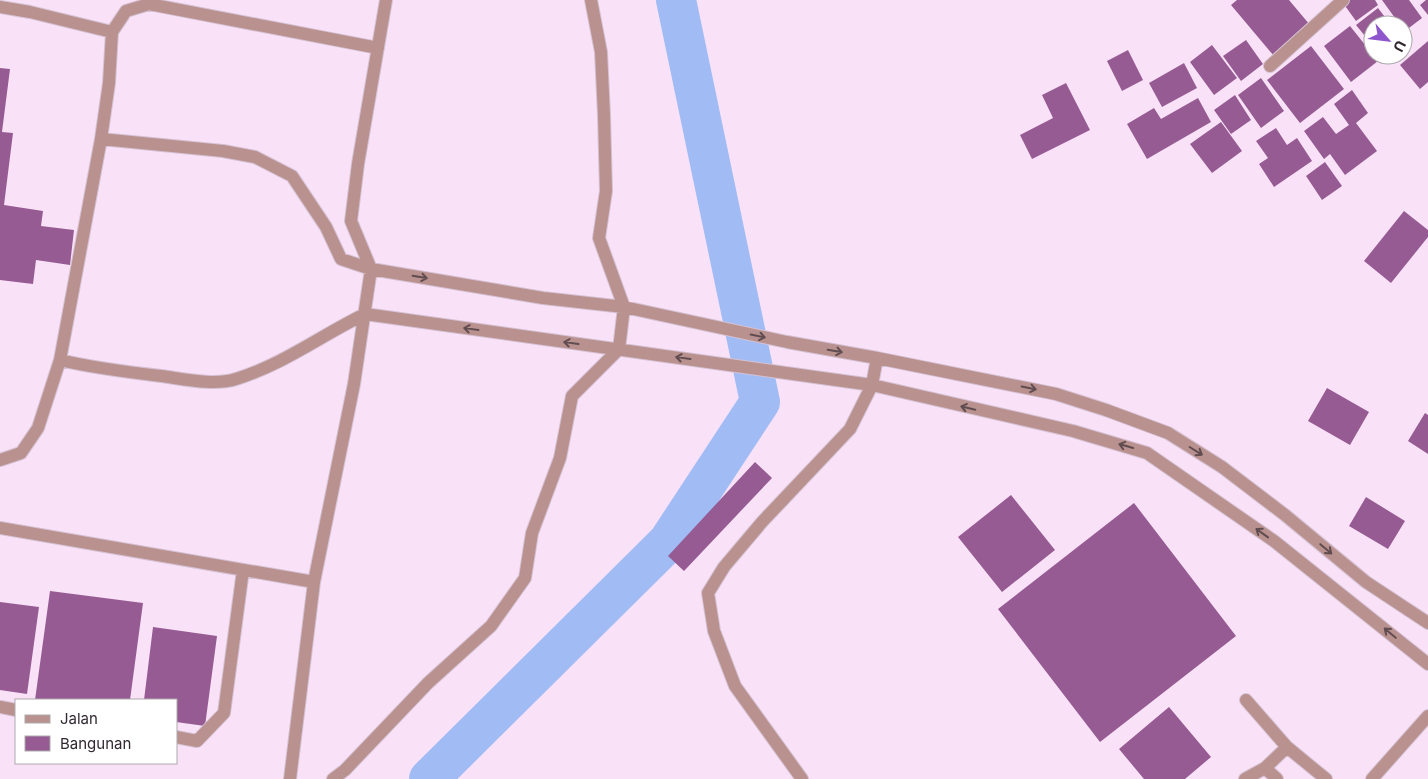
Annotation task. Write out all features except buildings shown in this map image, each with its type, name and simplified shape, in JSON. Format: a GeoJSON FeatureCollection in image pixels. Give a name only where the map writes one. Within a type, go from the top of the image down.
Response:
{"type":"FeatureCollection","features":[{"type":"Feature","properties":{"kind":"street"},"geometry":{"type":"LineString","coordinates":[[290,779],[314,582],[354,384],[372,269],[351,221],[358,164],[386,0]]}},
{"type":"Feature","properties":{"kind":"street"},"geometry":{"type":"LineString","coordinates":[[333,779],[345,770],[428,683],[491,626],[525,578],[532,533],[560,458],[572,396],[619,350],[624,307],[599,238],[606,191],[604,115],[601,52],[591,0]]}},
{"type":"Feature","properties":{"kind":"street"},"geometry":{"type":"LineString","coordinates":[[1270,66],[1343,0]]}},
{"type":"Feature","properties":{"kind":"street"},"geometry":{"type":"LineString","coordinates":[[0,460],[21,453],[38,428],[60,360],[101,139],[109,83],[112,32],[126,11],[149,4],[378,48]]}},
{"type":"Feature","properties":{"kind":"street"},"geometry":{"type":"LineString","coordinates":[[0,7],[30,6],[112,32]]}},
{"type":"Feature","properties":{"kind":"street"},"geometry":{"type":"LineString","coordinates":[[101,139],[224,151],[255,157],[292,176],[326,227],[341,259],[372,269],[543,298],[624,307],[787,342],[1056,394],[1106,410],[1168,433],[1222,467],[1285,515],[1366,582],[1428,622]]}},
{"type":"Feature","properties":{"kind":"street"},"geometry":{"type":"LineString","coordinates":[[60,360],[88,367],[204,382],[235,380],[276,363],[365,314],[872,385],[1073,431],[1147,452],[1274,541],[1428,664]]}},
{"type":"Feature","properties":{"kind":"street"},"geometry":{"type":"LineString","coordinates":[[802,779],[736,686],[714,631],[708,593],[724,567],[762,522],[850,429],[872,385],[877,358]]}},
{"type":"Feature","properties":{"kind":"street"},"geometry":{"type":"LineString","coordinates":[[0,528],[314,582]]}},
{"type":"Feature","properties":{"kind":"street"},"geometry":{"type":"LineString","coordinates":[[178,737],[196,741],[224,714],[243,570]]}},
{"type":"Feature","properties":{"kind":"street"},"geometry":{"type":"LineString","coordinates":[[1246,700],[1287,747],[1326,779]]}},
{"type":"Feature","properties":{"kind":"street"},"geometry":{"type":"LineString","coordinates":[[0,707],[15,710]]}},
{"type":"Feature","properties":{"kind":"street"},"geometry":{"type":"LineString","coordinates":[[1372,779],[1428,716]]}},
{"type":"Feature","properties":{"kind":"street"},"geometry":{"type":"LineString","coordinates":[[1245,779],[1266,768],[1287,747]]}},
{"type":"Feature","properties":{"kind":"street"},"geometry":{"type":"LineString","coordinates":[[1266,768],[1277,779]]}},
{"type":"Feature","properties":{"kind":"waterway"},"geometry":{"type":"LineString","coordinates":[[429,779],[668,542],[760,402],[676,0]]}}]}
